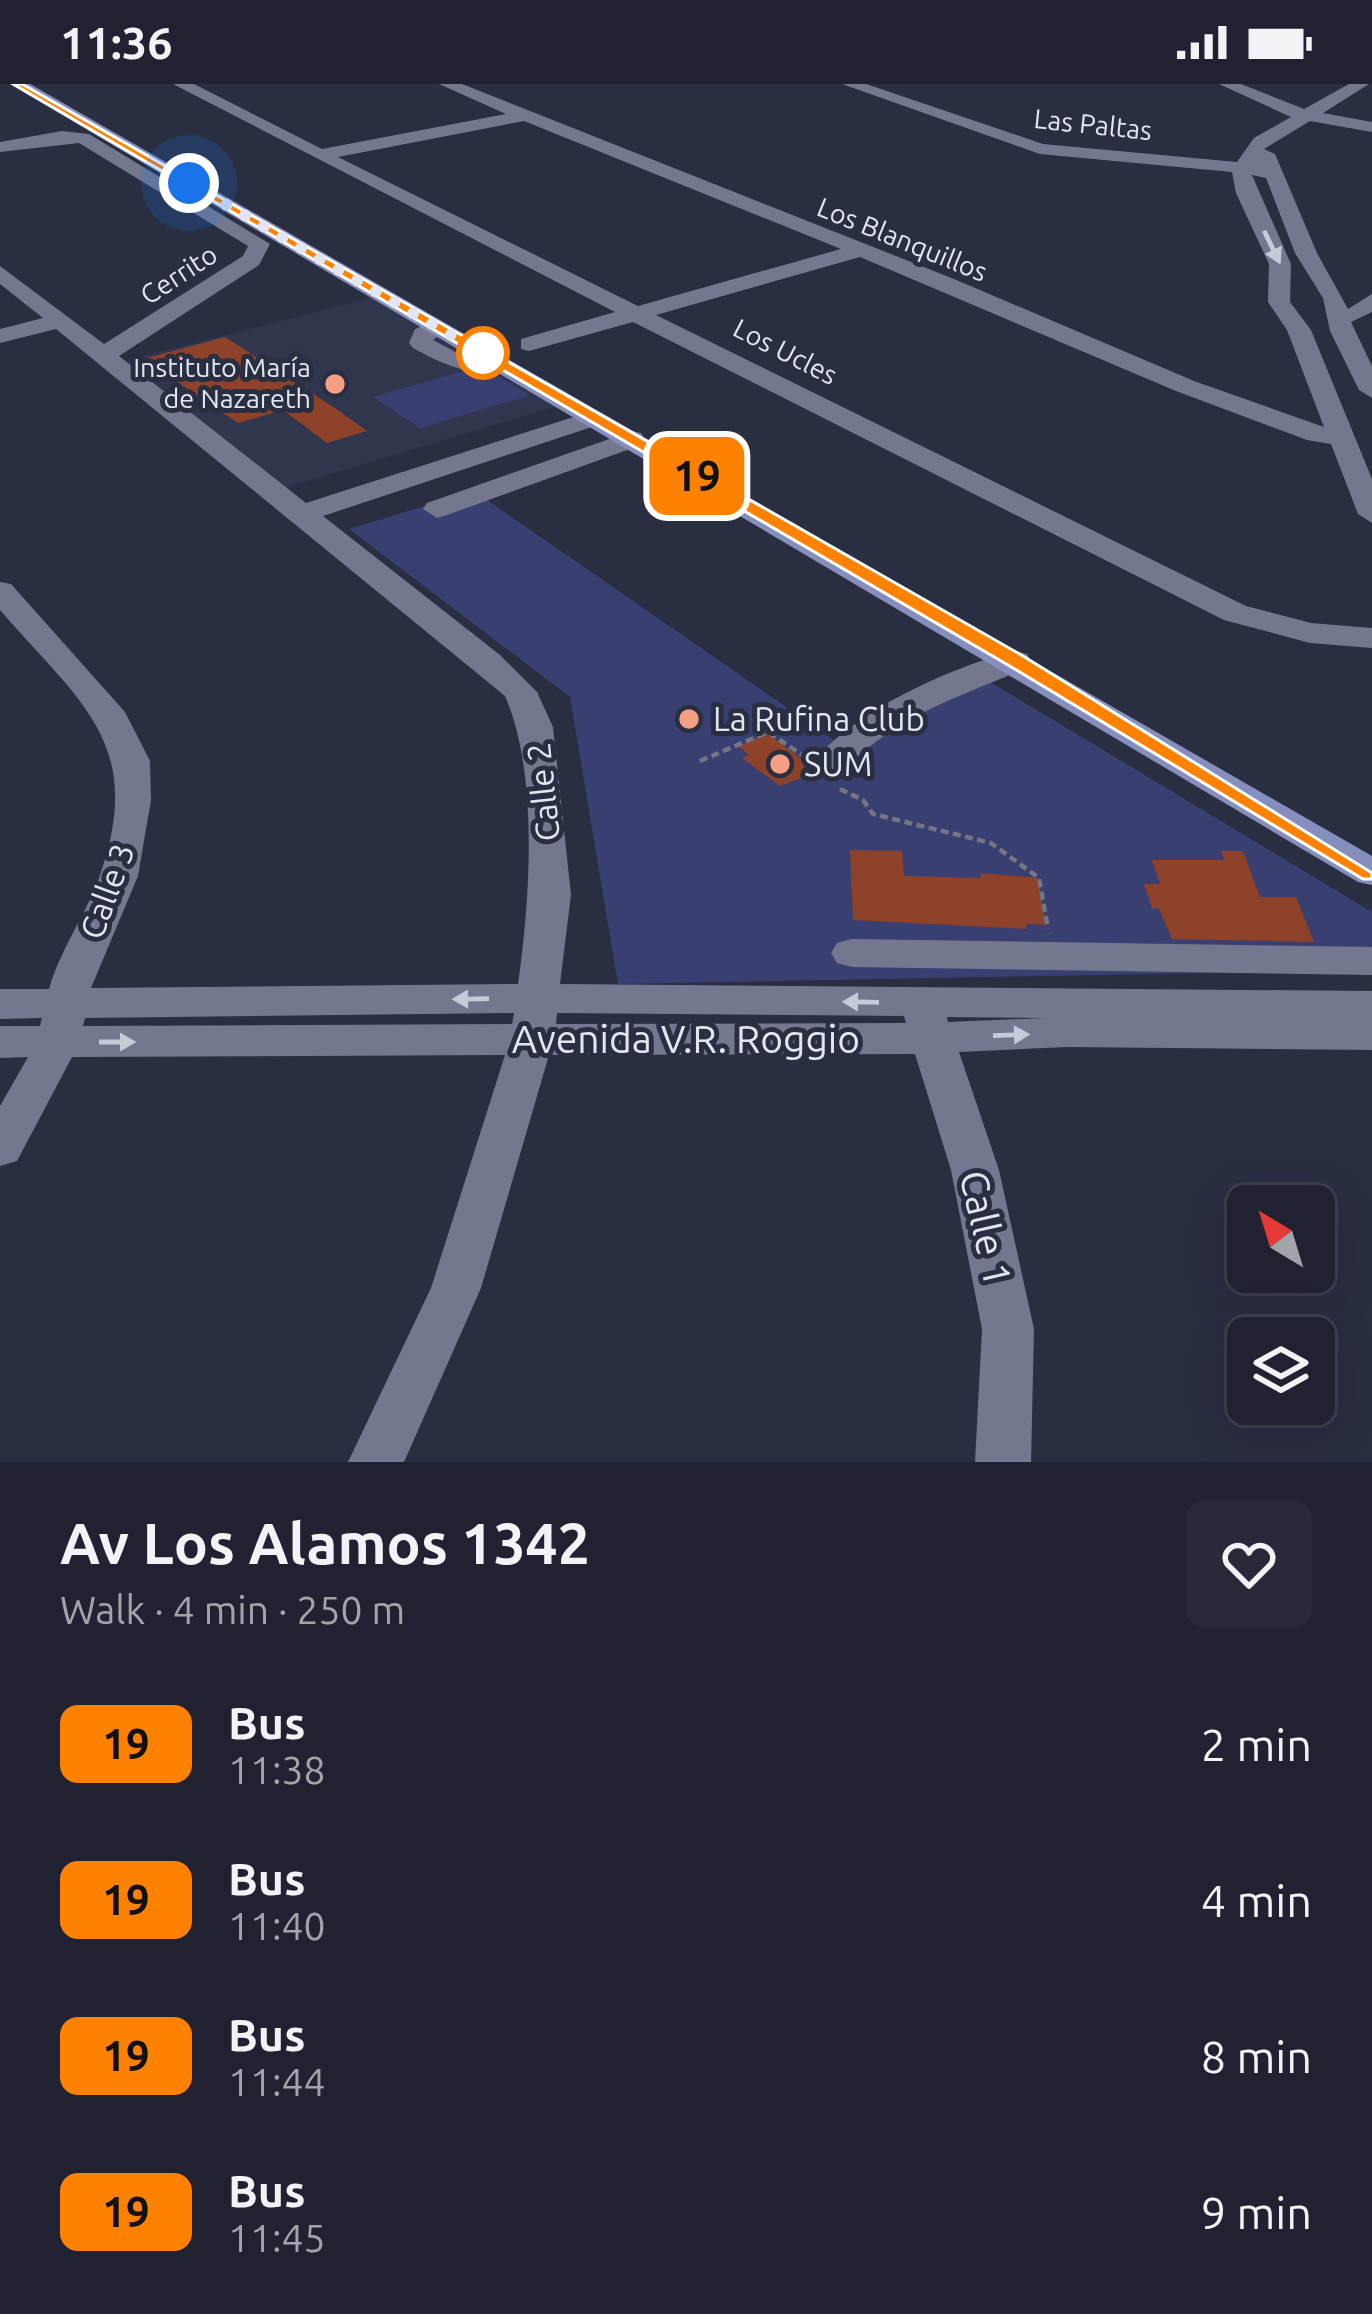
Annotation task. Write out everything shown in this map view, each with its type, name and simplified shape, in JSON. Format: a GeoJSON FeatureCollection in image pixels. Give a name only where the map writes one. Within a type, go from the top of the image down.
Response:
{"type":"FeatureCollection","features":[{"type":"Feature","properties":{"kind":"main road"},"geometry":{"type":"LineString","coordinates":[[18,84],[1016,661],[1372,873]]}},
{"type":"Feature","properties":{"kind":"street","name":"Los Ucles"},"geometry":{"type":"LineString","coordinates":[[182,84],[1234,613],[1310,633],[1372,638]]}},
{"type":"Feature","properties":{"kind":"street","name":"Los Blanquillos"},"geometry":{"type":"LineString","coordinates":[[447,84],[1353,450]]}},
{"type":"Feature","properties":{"kind":"street","name":"Las Paltas"},"geometry":{"type":"LineString","coordinates":[[850,84],[1040,149],[1104,158],[1197,160],[1275,174]]}},
{"type":"Feature","properties":{"kind":"street"},"geometry":{"type":"LineString","coordinates":[[1227,84],[1308,116],[1372,127]]}},
{"type":"Feature","properties":{"kind":"street"},"geometry":{"type":"LineString","coordinates":[[1361,84],[1260,142],[1241,170],[1246,193],[1280,264],[1280,302],[1299,330],[1353,450],[1372,514]]}},
{"type":"Feature","properties":{"kind":"street"},"geometry":{"type":"LineString","coordinates":[[1266,101],[1286,116],[1285,128]]}},
{"type":"Feature","properties":{"kind":"street"},"geometry":{"type":"LineString","coordinates":[[318,155],[522,116]]}},
{"type":"Feature","properties":{"kind":"street","name":"Cerrito"},"geometry":{"type":"LineString","coordinates":[[0,147],[54,137],[83,138],[247,234],[261,249],[102,356]]}},
{"type":"Feature","properties":{"kind":"street"},"geometry":{"type":"LineString","coordinates":[[1260,142],[1372,391]]}},
{"type":"Feature","properties":{"kind":"street","name":"Las Paltas"},"geometry":{"type":"LineString","coordinates":[[1197,160],[1260,142]]}},
{"type":"Feature","properties":{"kind":"street"},"geometry":{"type":"LineString","coordinates":[[529,344],[858,251]]}},
{"type":"Feature","properties":{"kind":"street","name":"Calle 2"},"geometry":{"type":"LineString","coordinates":[[0,273],[488,662],[529,706],[536,727],[550,896],[535,1019],[456,1288],[376,1462]]}},
{"type":"Feature","properties":{"kind":"street"},"geometry":{"type":"LineString","coordinates":[[1299,330],[1340,324],[1372,301]]}},
{"type":"Feature","properties":{"kind":"street"},"geometry":{"type":"LineString","coordinates":[[0,335],[60,321]]}},
{"type":"Feature","properties":{"kind":"street"},"geometry":{"type":"LineString","coordinates":[[301,514],[596,418]]}},
{"type":"Feature","properties":{"kind":"street"},"geometry":{"type":"LineString","coordinates":[[437,508],[632,439]]}},
{"type":"Feature","properties":{"kind":"street","name":"Calle 3"},"geometry":{"type":"LineString","coordinates":[[0,591],[113,719],[132,761],[128,846],[104,916],[71,982],[63,1024],[0,1148]]}},
{"type":"Feature","properties":{"kind":"street"},"geometry":{"type":"LineString","coordinates":[[825,770],[833,757],[877,726],[1016,661]]}},
{"type":"Feature","properties":{"kind":"street"},"geometry":{"type":"LineString","coordinates":[[852,952],[1372,961]]}},
{"type":"Feature","properties":{"kind":"street","name":"Avenida V.R. Roggio"},"geometry":{"type":"LineString","coordinates":[[0,1004],[63,1024]]}},
{"type":"Feature","properties":{"kind":"street","name":"Avenida V.R. Roggio"},"geometry":{"type":"LineString","coordinates":[[0,1042],[63,1024],[1144,1018],[1372,1006]]}},
{"type":"Feature","properties":{"kind":"street","name":"Avenida V.R. Roggio"},"geometry":{"type":"LineString","coordinates":[[1144,1018],[1372,1035]]}},
{"type":"Feature","properties":{"kind":"street","name":"Calle 1"},"geometry":{"type":"LineString","coordinates":[[927,1020],[974,1170],[1008,1329],[1003,1462]]}},
{"type":"Feature","properties":{"kind":"path"},"geometry":{"type":"LineString","coordinates":[[700,761],[768,732],[825,770],[838,788],[859,797],[873,814],[991,843],[1039,878],[1049,957]]}},
{"type":"Feature","properties":{"kind":"shaded area","name":"Instituto María de Nazareth"},"geometry":{"type":"Polygon","coordinates":[[[382,295],[561,405],[278,490],[116,363],[382,295]]]}},
{"type":"Feature","properties":{"kind":"shaded area"},"geometry":{"type":"Polygon","coordinates":[[[481,366],[530,395],[420,428],[373,397],[481,366]]]}},
{"type":"Feature","properties":{"kind":"shaded area","name":"La Rufina Club"},"geometry":{"type":"Polygon","coordinates":[[[474,491],[834,740],[972,671],[1372,912],[1372,970],[618,984],[570,697],[349,529],[474,491]]]}},
{"type":"Feature","properties":{"kind":"building"},"geometry":{"type":"Polygon","coordinates":[[[225,337],[367,431],[327,443],[283,410],[238,423],[143,359],[225,337]]]}},
{"type":"Feature","properties":{"kind":"building","name":"SUM"},"geometry":{"type":"Polygon","coordinates":[[[767,733],[807,763],[802,770],[806,776],[780,786],[742,758],[749,755],[738,746],[767,733]]]}},
{"type":"Feature","properties":{"kind":"building"},"geometry":{"type":"Polygon","coordinates":[[[850,850],[902,851],[904,876],[981,878],[980,873],[1038,878],[1046,925],[1026,924],[1027,929],[853,920],[850,850]]]}},
{"type":"Feature","properties":{"kind":"building"},"geometry":{"type":"Polygon","coordinates":[[[1221,851],[1243,851],[1260,897],[1296,897],[1314,942],[1172,939],[1159,909],[1152,908],[1144,884],[1160,884],[1152,860],[1224,860],[1221,851]]]}},
{"type":"Feature","properties":{"kind":"bus line","name":"19"},"geometry":{"type":"LineString","coordinates":[[19,84],[1016,661],[1372,873]]}},
{"type":"Feature","properties":{"kind":"place","name":"Instituto María de Nazareth"},"geometry":{"type":"Point","coordinates":[335,384]}},
{"type":"Feature","properties":{"kind":"place","name":"La Rufina Club"},"geometry":{"type":"Point","coordinates":[689,719]}},
{"type":"Feature","properties":{"kind":"place","name":"SUM"},"geometry":{"type":"Point","coordinates":[780,764]}},
{"type":"Feature","properties":{"kind":"route"},"geometry":{"type":"LineString","coordinates":[[189,183],[487,356],[483,353]]}}]}
